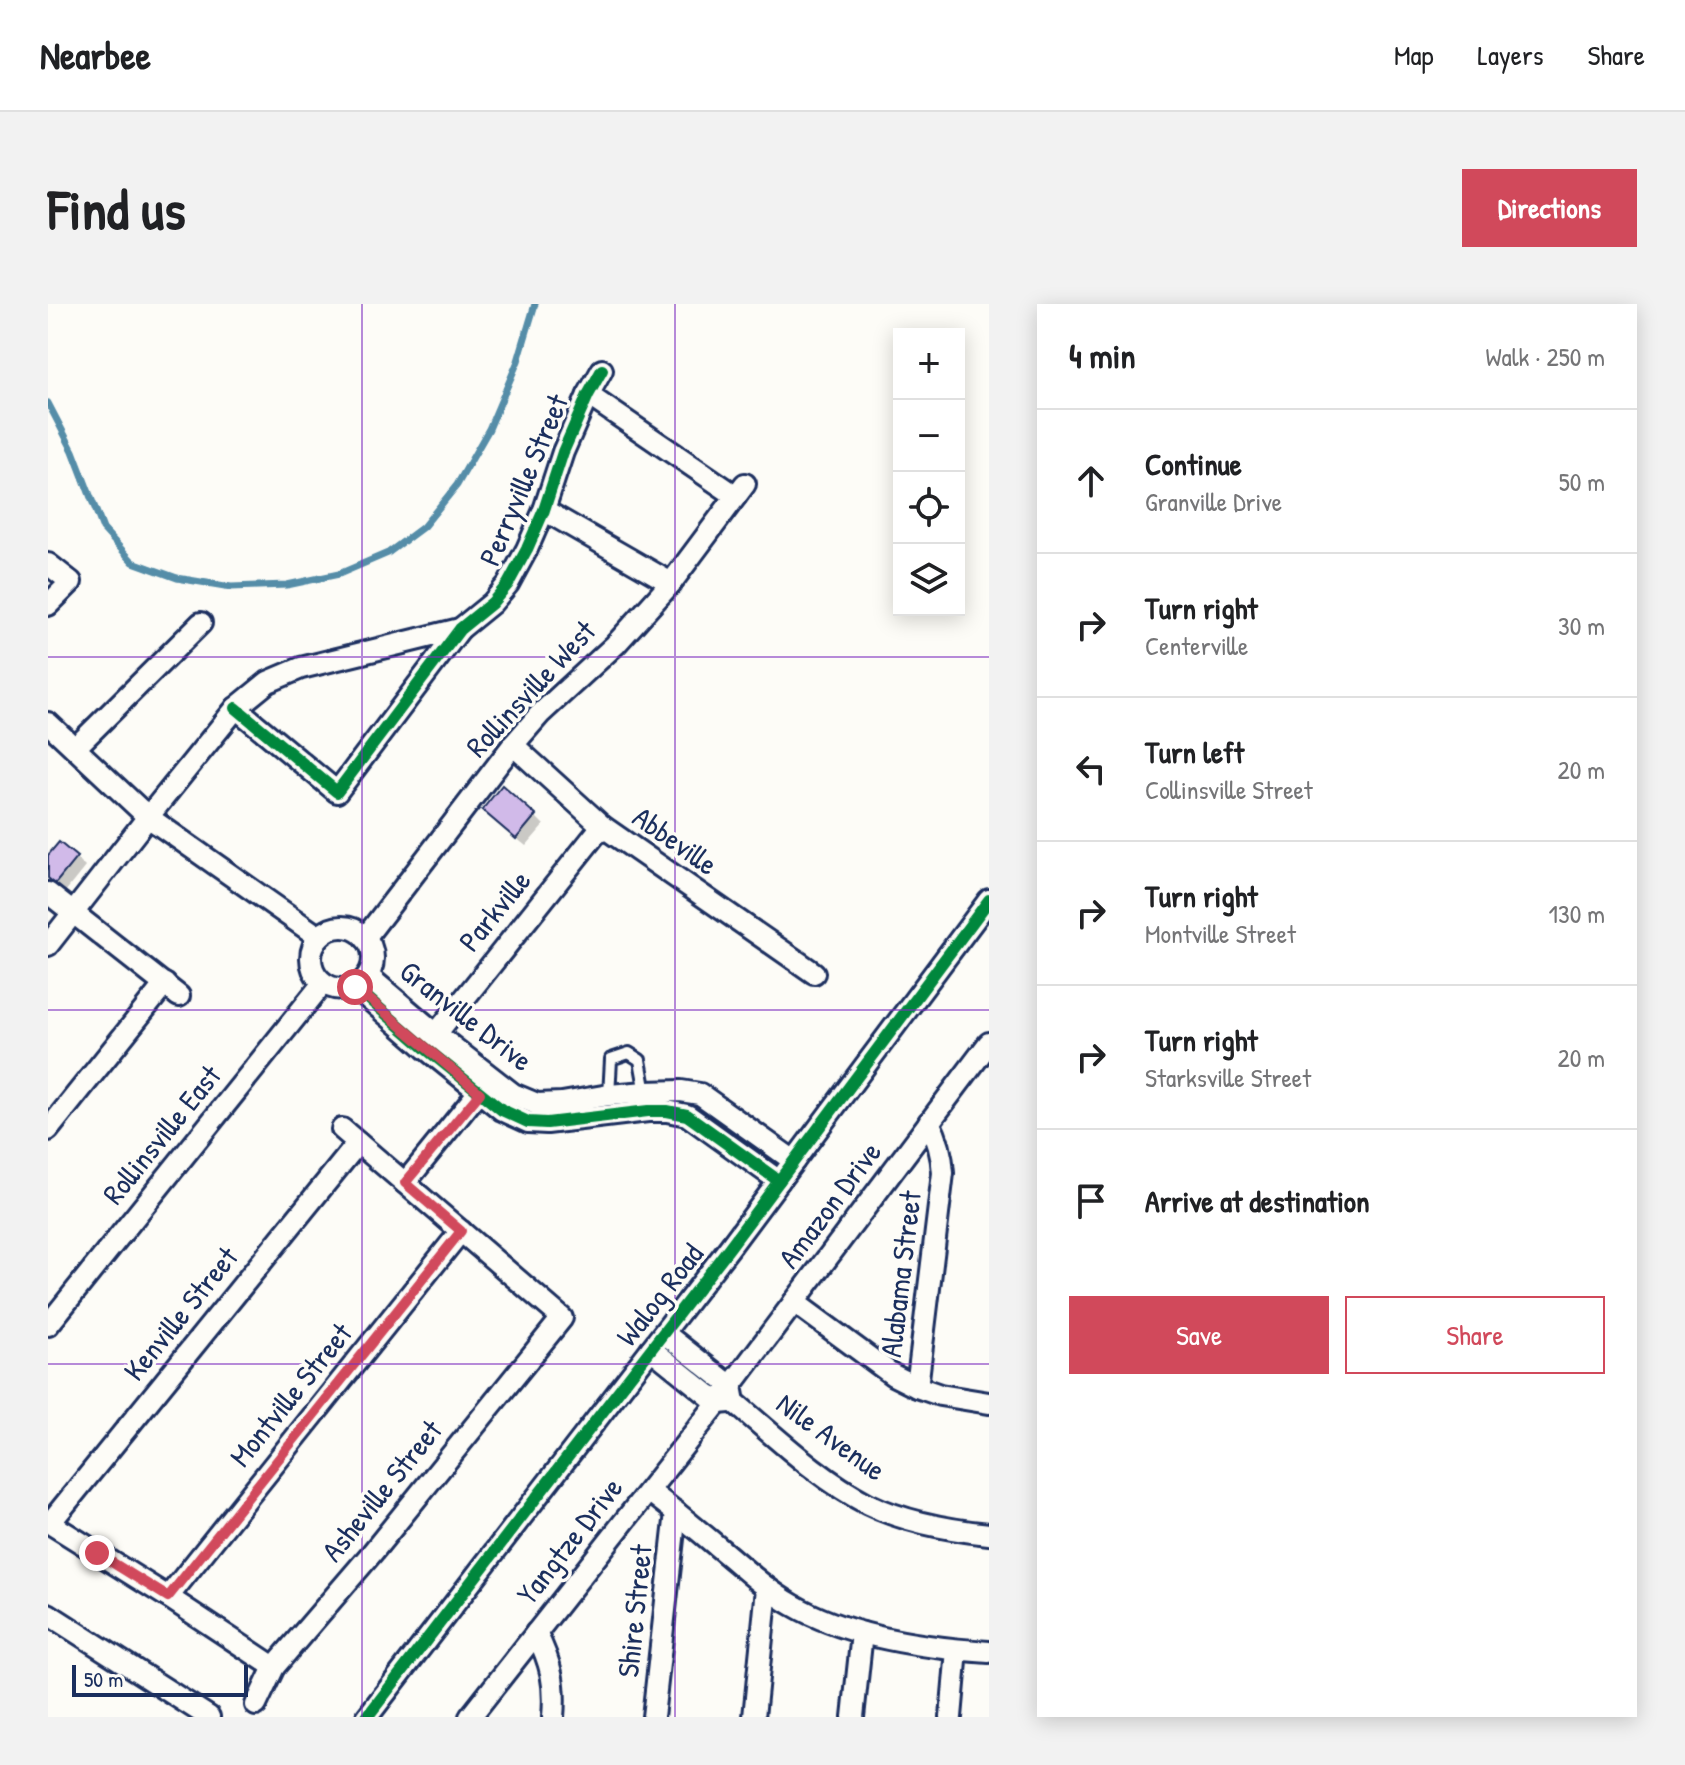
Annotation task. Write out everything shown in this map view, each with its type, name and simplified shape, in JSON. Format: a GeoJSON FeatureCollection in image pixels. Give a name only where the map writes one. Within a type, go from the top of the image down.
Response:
{"type":"FeatureCollection","features":[{"type":"Feature","properties":{"kind":"street","name":"Perryville Street"},"geometry":{"type":"LineString","coordinates":[[236,708],[337,792],[460,629],[492,603],[508,584],[527,549],[563,452],[602,370]]}},
{"type":"Feature","properties":{"kind":"street","name":"Rollinsville West"},"geometry":{"type":"LineString","coordinates":[[365,938],[513,745],[540,714],[615,645],[671,583],[741,490],[588,395]]}},
{"type":"Feature","properties":{"kind":"street"},"geometry":{"type":"LineString","coordinates":[[544,510],[671,583]]}},
{"type":"Feature","properties":{"kind":"street"},"geometry":{"type":"LineString","coordinates":[[48,564],[71,582],[48,605]]}},
{"type":"Feature","properties":{"kind":"street"},"geometry":{"type":"LineString","coordinates":[[75,748],[201,623]]}},
{"type":"Feature","properties":{"kind":"street"},"geometry":{"type":"LineString","coordinates":[[48,945],[236,708],[268,682],[293,671],[460,629]]}},
{"type":"Feature","properties":{"kind":"street"},"geometry":{"type":"LineString","coordinates":[[48,723],[148,817],[319,937]]}},
{"type":"Feature","properties":{"kind":"street","name":"Abbeville"},"geometry":{"type":"LineString","coordinates":[[513,745],[602,826],[814,973]]}},
{"type":"Feature","properties":{"kind":"street","name":"Parkville"},"geometry":{"type":"LineString","coordinates":[[436,1034],[602,826]]}},
{"type":"Feature","properties":{"kind":"street"},"geometry":{"type":"LineString","coordinates":[[48,893],[172,990],[48,1130]]}},
{"type":"Feature","properties":{"kind":"street","name":"Walog Road"},"geometry":{"type":"LineString","coordinates":[[367,1717],[664,1333],[989,900]]}},
{"type":"Feature","properties":{"kind":"street"},"geometry":{"type":"LineString","coordinates":[[342,927],[359,932],[365,938],[372,952],[371,968],[361,981],[338,989],[316,977],[311,961],[314,944],[319,937],[342,927]]}},
{"type":"Feature","properties":{"kind":"street","name":"Granville Drive"},"geometry":{"type":"LineString","coordinates":[[361,981],[436,1034],[485,1085]]}},
{"type":"Feature","properties":{"kind":"street","name":"Granville Drive"},"geometry":{"type":"LineString","coordinates":[[361,981],[485,1085],[537,1104],[610,1105],[647,1102],[681,1091],[700,1094],[794,1161]]}},
{"type":"Feature","properties":{"kind":"street","name":"Rollinsville East"},"geometry":{"type":"LineString","coordinates":[[48,1325],[323,983]]}},
{"type":"Feature","properties":{"kind":"street","name":"Amazon Drive"},"geometry":{"type":"LineString","coordinates":[[728,1397],[794,1302],[989,1043]]}},
{"type":"Feature","properties":{"kind":"street"},"geometry":{"type":"LineString","coordinates":[[405,1183],[485,1085]]}},
{"type":"Feature","properties":{"kind":"street","name":"Granville Drive"},"geometry":{"type":"LineString","coordinates":[[647,1102],[687,1115],[779,1181]]}},
{"type":"Feature","properties":{"kind":"street","name":"Alabama Street"},"geometry":{"type":"LineString","coordinates":[[917,1387],[943,1173],[938,1138],[929,1122]]}},
{"type":"Feature","properties":{"kind":"street"},"geometry":{"type":"LineString","coordinates":[[342,1129],[461,1231]]}},
{"type":"Feature","properties":{"kind":"street","name":"Kenville Street"},"geometry":{"type":"LineString","coordinates":[[49,1522],[358,1143]]}},
{"type":"Feature","properties":{"kind":"street","name":"Asheville Street"},"geometry":{"type":"LineString","coordinates":[[256,1705],[274,1667],[372,1553],[562,1318],[461,1231]]}},
{"type":"Feature","properties":{"kind":"street","name":"Montville Street"},"geometry":{"type":"LineString","coordinates":[[168,1597],[461,1231]]}},
{"type":"Feature","properties":{"kind":"street"},"geometry":{"type":"LineString","coordinates":[[794,1302],[893,1375],[940,1395],[989,1403]]}},
{"type":"Feature","properties":{"kind":"street","name":"Nile Avenue"},"geometry":{"type":"LineString","coordinates":[[664,1333],[728,1397],[833,1483],[870,1505],[926,1524],[989,1534]]}},
{"type":"Feature","properties":{"kind":"street","name":"Nile Avenue"},"geometry":{"type":"LineString","coordinates":[[651,1349],[728,1397]]}},
{"type":"Feature","properties":{"kind":"street","name":"Yangtze Drive"},"geometry":{"type":"LineString","coordinates":[[470,1717],[649,1491],[728,1397]]}},
{"type":"Feature","properties":{"kind":"street"},"geometry":{"type":"LineString","coordinates":[[649,1491],[767,1588],[824,1620],[862,1633],[957,1650],[989,1652]]}},
{"type":"Feature","properties":{"kind":"street","name":"Shire Street"},"geometry":{"type":"LineString","coordinates":[[653,1717],[676,1512]]}},
{"type":"Feature","properties":{"kind":"street"},"geometry":{"type":"LineString","coordinates":[[49,1522],[274,1667]]}},
{"type":"Feature","properties":{"kind":"street"},"geometry":{"type":"LineString","coordinates":[[754,1717],[767,1588]]}},
{"type":"Feature","properties":{"kind":"street"},"geometry":{"type":"LineString","coordinates":[[51,1621],[209,1717]]}},
{"type":"Feature","properties":{"kind":"street"},"geometry":{"type":"LineString","coordinates":[[536,1633],[554,1681],[553,1717]]}},
{"type":"Feature","properties":{"kind":"street"},"geometry":{"type":"LineString","coordinates":[[853,1717],[862,1633]]}},
{"type":"Feature","properties":{"kind":"street"},"geometry":{"type":"LineString","coordinates":[[951,1717],[957,1650]]}},
{"type":"Feature","properties":{"kind":"lane"},"geometry":{"type":"LineString","coordinates":[[610,1105],[611,1059],[629,1053],[640,1060],[647,1102]]}},
{"type":"Feature","properties":{"kind":"building"},"geometry":{"type":"Polygon","coordinates":[[[502,785],[536,815],[516,839],[482,810],[502,785]]]}},
{"type":"Feature","properties":{"kind":"building"},"geometry":{"type":"Polygon","coordinates":[[[59,842],[77,857],[55,884],[48,878],[48,855],[59,842]]]}},
{"type":"Feature","properties":{"kind":"waterway"},"geometry":{"type":"LineString","coordinates":[[48,403],[73,451],[103,529],[133,562],[177,578],[231,587],[287,585],[339,574],[388,553],[423,527],[457,485],[489,429],[518,361],[535,304]]}},
{"type":"Feature","properties":{"kind":"cycle path"},"geometry":{"type":"LineString","coordinates":[[236,708],[337,792],[460,629],[492,603],[508,584],[527,549],[563,452],[602,370]]}},
{"type":"Feature","properties":{"kind":"cycle path"},"geometry":{"type":"LineString","coordinates":[[367,1717],[729,1248],[989,900]]}},
{"type":"Feature","properties":{"kind":"cycle path"},"geometry":{"type":"LineString","coordinates":[[355,987],[502,1110],[528,1122],[547,1123],[648,1111],[687,1115],[779,1181]]}},
{"type":"Feature","properties":{"kind":"route"},"geometry":{"type":"LineString","coordinates":[[97,1553],[168,1597],[461,1231],[405,1183],[480,1093],[355,987]]}}]}
